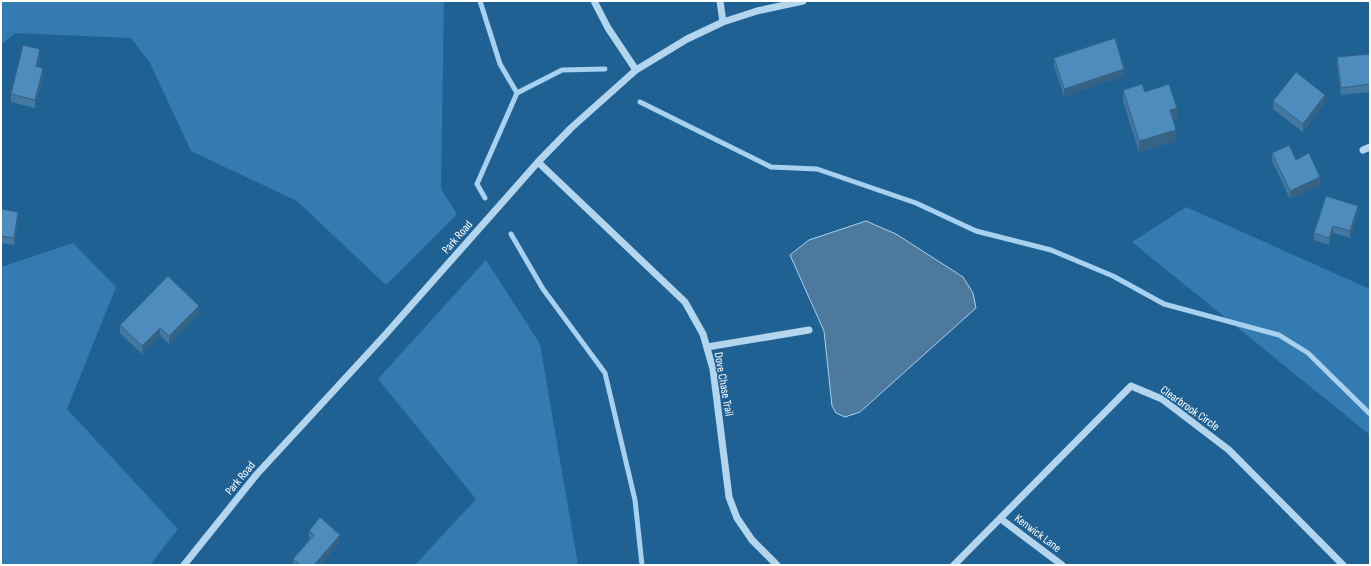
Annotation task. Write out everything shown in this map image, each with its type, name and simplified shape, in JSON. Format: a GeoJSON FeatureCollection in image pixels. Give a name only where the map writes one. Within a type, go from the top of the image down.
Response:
{"type":"FeatureCollection","features":[{"type":"Feature","properties":{"kind":"street"},"geometry":{"type":"LineString","coordinates":[[594,1],[608,28],[636,70]]}},
{"type":"Feature","properties":{"kind":"street"},"geometry":{"type":"LineString","coordinates":[[720,1],[723,22]]}},
{"type":"Feature","properties":{"kind":"street","name":"Park Road"},"geometry":{"type":"LineString","coordinates":[[184,565],[257,474],[385,335],[538,162],[571,128],[636,70],[687,39],[723,22],[757,10],[803,1]]}},
{"type":"Feature","properties":{"kind":"street","name":"Dove Chase Trail"},"geometry":{"type":"LineString","coordinates":[[538,162],[685,302],[703,334],[713,369],[729,497],[736,518],[752,540],[777,565]]}},
{"type":"Feature","properties":{"kind":"street"},"geometry":{"type":"LineString","coordinates":[[707,347],[809,330]]}},
{"type":"Feature","properties":{"kind":"street","name":"Clearbrook Circle"},"geometry":{"type":"LineString","coordinates":[[954,565],[1131,386],[1162,399],[1229,450],[1343,565]]}},
{"type":"Feature","properties":{"kind":"street","name":"Kenwick Lane"},"geometry":{"type":"LineString","coordinates":[[1001,519],[1062,565]]}},
{"type":"Feature","properties":{"kind":"shaded area"},"geometry":{"type":"Polygon","coordinates":[[[1,1],[444,1],[441,189],[457,214],[386,285],[297,201],[191,151],[150,63],[131,38],[15,33],[1,45],[1,1]]]}},
{"type":"Feature","properties":{"kind":"shaded area"},"geometry":{"type":"Polygon","coordinates":[[[1186,207],[1370,289],[1370,435],[1132,242],[1186,207]]]}},
{"type":"Feature","properties":{"kind":"shaded area"},"geometry":{"type":"Polygon","coordinates":[[[866,221],[896,234],[963,277],[973,293],[976,308],[860,412],[845,417],[836,413],[832,406],[824,331],[790,255],[809,240],[866,221]]]}},
{"type":"Feature","properties":{"kind":"shaded area"},"geometry":{"type":"Polygon","coordinates":[[[73,243],[116,287],[67,409],[178,529],[150,565],[1,565],[1,267],[73,243]]]}},
{"type":"Feature","properties":{"kind":"shaded area"},"geometry":{"type":"Polygon","coordinates":[[[486,260],[540,344],[578,565],[415,565],[476,499],[378,379],[486,260]]]}},
{"type":"Feature","properties":{"kind":"building"},"geometry":{"type":"Polygon","coordinates":[[[1115,38],[1124,69],[1064,89],[1054,58],[1115,38]]]}},
{"type":"Feature","properties":{"kind":"building"},"geometry":{"type":"Polygon","coordinates":[[[23,45],[40,49],[36,66],[43,68],[35,100],[11,94],[23,45]]]}},
{"type":"Feature","properties":{"kind":"building"},"geometry":{"type":"Polygon","coordinates":[[[1370,54],[1370,84],[1341,88],[1337,57],[1370,54]]]}},
{"type":"Feature","properties":{"kind":"building"},"geometry":{"type":"Polygon","coordinates":[[[1296,72],[1325,95],[1303,124],[1273,101],[1296,72]]]}},
{"type":"Feature","properties":{"kind":"building"},"geometry":{"type":"Polygon","coordinates":[[[1142,84],[1145,92],[1169,84],[1177,108],[1170,110],[1176,130],[1139,141],[1123,90],[1142,84]]]}},
{"type":"Feature","properties":{"kind":"building"},"geometry":{"type":"Polygon","coordinates":[[[1289,145],[1296,160],[1309,153],[1320,177],[1290,191],[1272,153],[1289,145]]]}},
{"type":"Feature","properties":{"kind":"building"},"geometry":{"type":"Polygon","coordinates":[[[1326,196],[1358,206],[1350,231],[1333,226],[1329,238],[1314,233],[1326,196]]]}},
{"type":"Feature","properties":{"kind":"building"},"geometry":{"type":"Polygon","coordinates":[[[1,209],[18,212],[14,238],[1,236],[1,209]]]}},
{"type":"Feature","properties":{"kind":"building"},"geometry":{"type":"Polygon","coordinates":[[[168,276],[199,306],[169,336],[160,328],[142,346],[120,325],[168,276]]]}},
{"type":"Feature","properties":{"kind":"building"},"geometry":{"type":"Polygon","coordinates":[[[320,517],[340,535],[314,565],[301,565],[293,559],[314,535],[309,531],[320,517]]]}},
{"type":"Feature","properties":{"kind":"waterway"},"geometry":{"type":"LineString","coordinates":[[480,1],[500,64],[517,93]]}},
{"type":"Feature","properties":{"kind":"waterway"},"geometry":{"type":"LineString","coordinates":[[485,198],[477,184],[517,93],[562,70],[605,69]]}},
{"type":"Feature","properties":{"kind":"waterway"},"geometry":{"type":"LineString","coordinates":[[640,102],[771,167],[817,169],[916,203],[976,231],[1051,250],[1113,276],[1164,304],[1279,335],[1308,353],[1370,414]]}},
{"type":"Feature","properties":{"kind":"waterway"},"geometry":{"type":"LineString","coordinates":[[511,234],[543,289],[605,373],[635,500],[642,565]]}}]}
